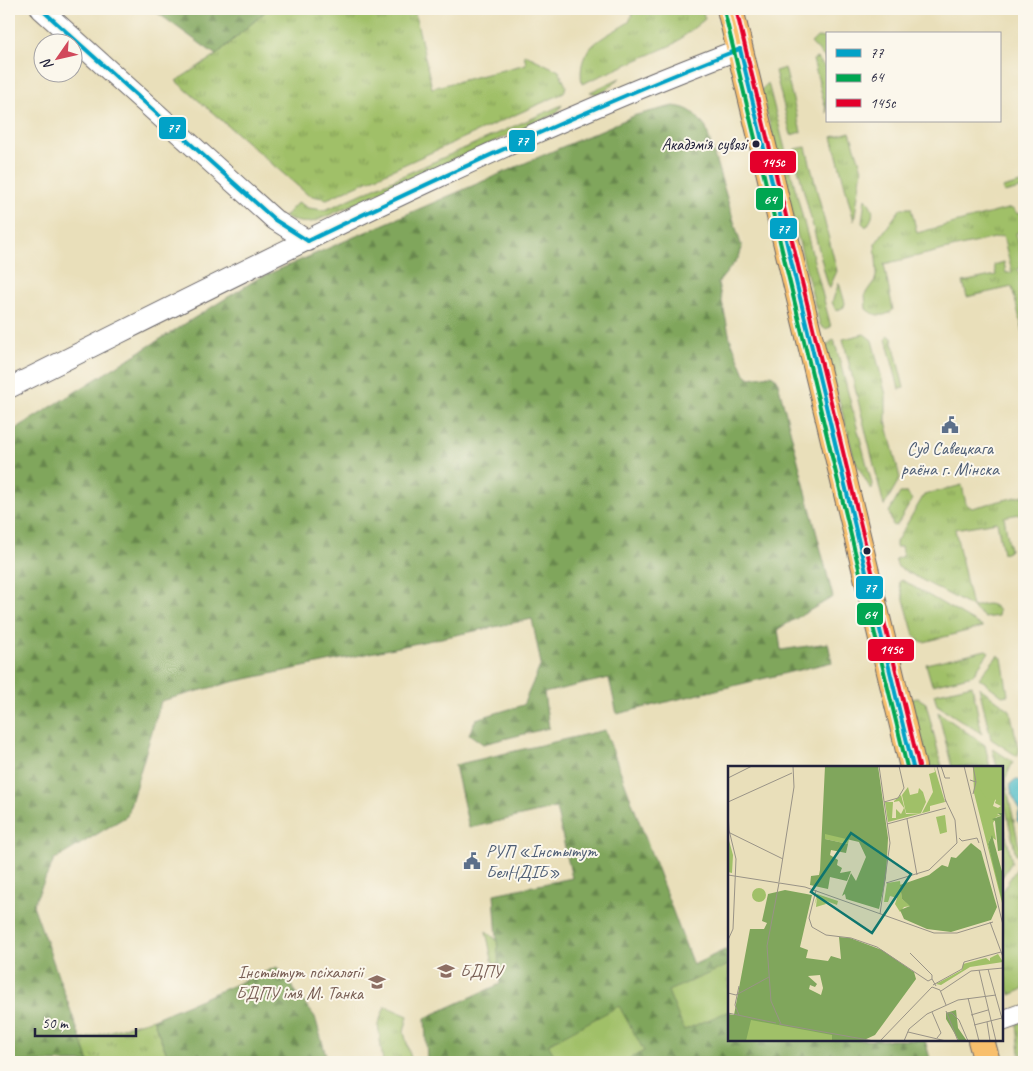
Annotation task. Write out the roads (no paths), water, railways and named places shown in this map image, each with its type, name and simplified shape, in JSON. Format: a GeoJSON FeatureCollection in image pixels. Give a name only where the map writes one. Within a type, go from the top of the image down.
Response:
{"type":"FeatureCollection","features":[{"type":"Feature","properties":{"kind":"main road"},"geometry":{"type":"LineString","coordinates":[[730,9],[913,766]]}},
{"type":"Feature","properties":{"kind":"main road"},"geometry":{"type":"LineString","coordinates":[[981,1041],[986,1062]]}},
{"type":"Feature","properties":{"kind":"street"},"geometry":{"type":"LineString","coordinates":[[41,9],[275,220],[308,241]]}},
{"type":"Feature","properties":{"kind":"street"},"geometry":{"type":"LineString","coordinates":[[9,388],[184,300],[405,194],[644,86],[740,49]]}},
{"type":"Feature","properties":{"kind":"street"},"geometry":{"type":"LineString","coordinates":[[1003,1021],[1024,1013]]}},
{"type":"Feature","properties":{"kind":"water"},"geometry":{"type":"Polygon","coordinates":[[[1016,779],[1024,783],[1024,829],[1017,820],[1020,809],[1012,795],[1010,784],[1016,779]]]}},
{"type":"Feature","properties":{"kind":"place","name":"Акадэмія сувязі"},"geometry":{"type":"Point","coordinates":[756,144]}},
{"type":"Feature","properties":{"kind":"place","name":"Суд Савецкага раёна г. Мінска"},"geometry":{"type":"Point","coordinates":[950,425]}},
{"type":"Feature","properties":{"kind":"place","name":"РУП «Інстытут БелНДІБ»"},"geometry":{"type":"Point","coordinates":[472,861]}},
{"type":"Feature","properties":{"kind":"place","name":"БДПУ"},"geometry":{"type":"Point","coordinates":[446,971]}},
{"type":"Feature","properties":{"kind":"place","name":"Інстытут псіхалогіі БДПУ імя М. Танка"},"geometry":{"type":"Point","coordinates":[377,982]}}]}
